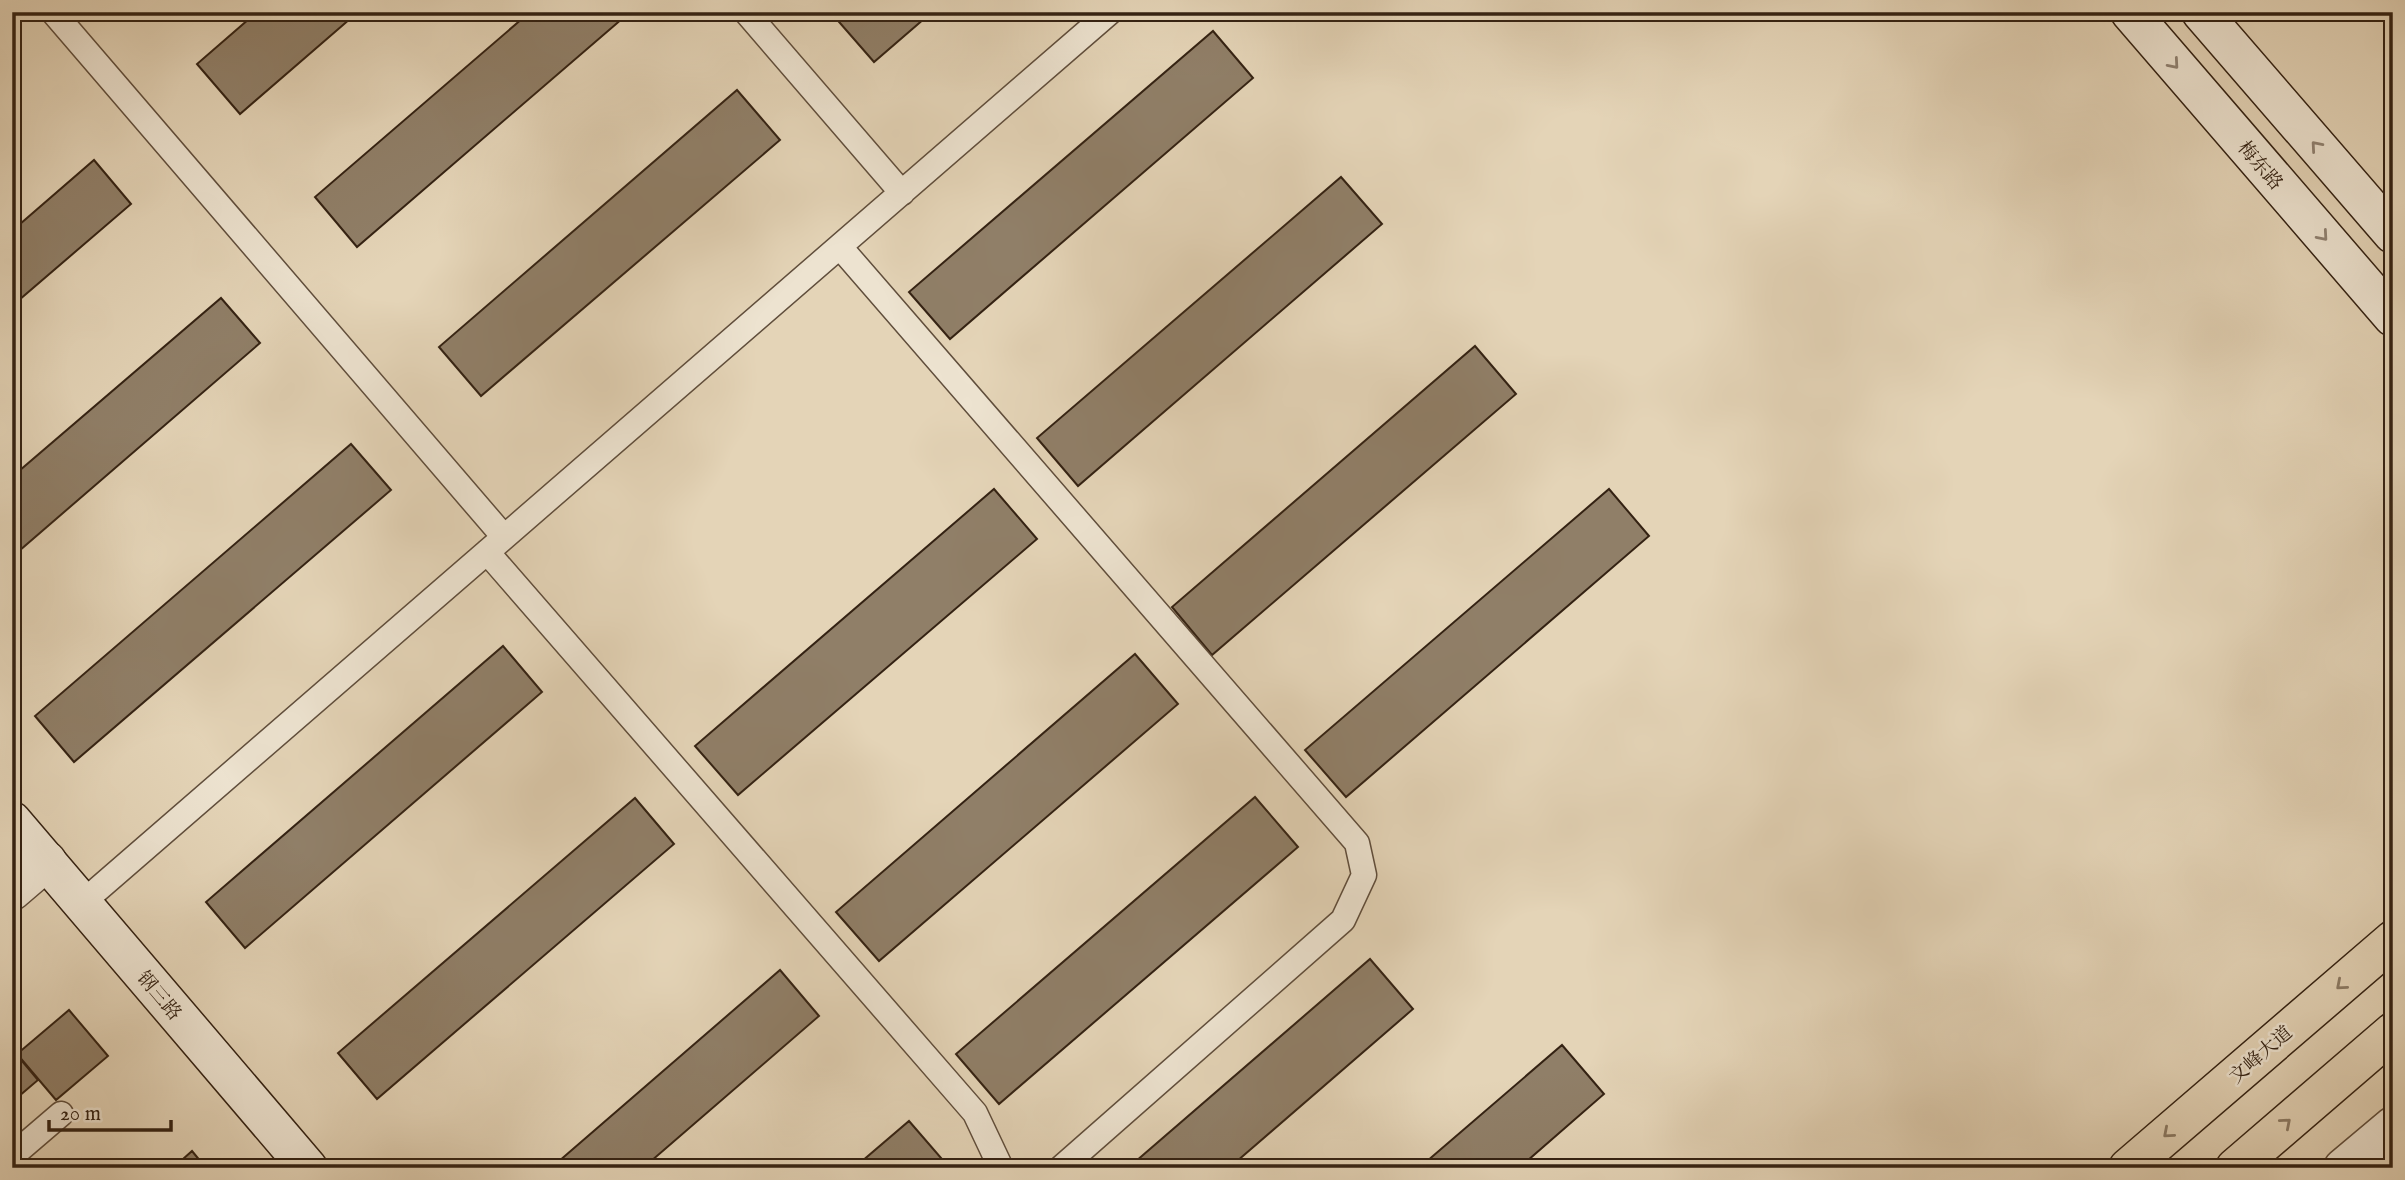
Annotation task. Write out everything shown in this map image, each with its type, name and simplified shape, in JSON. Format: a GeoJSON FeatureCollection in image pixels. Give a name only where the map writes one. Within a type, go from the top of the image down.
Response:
{"type":"FeatureCollection","features":[{"type":"Feature","properties":{"kind":"main road","name":"梅东路"},"geometry":{"type":"LineString","coordinates":[[2130,12],[2393,317]]}},
{"type":"Feature","properties":{"kind":"main road"},"geometry":{"type":"LineString","coordinates":[[2201,12],[2393,234]]}},
{"type":"Feature","properties":{"kind":"main road","name":"钢三路"},"geometry":{"type":"LineString","coordinates":[[12,821],[309,1168]]}},
{"type":"Feature","properties":{"kind":"main road"},"geometry":{"type":"LineString","coordinates":[[12,891],[47,862]]}},
{"type":"Feature","properties":{"kind":"main road","name":"文峰大道"},"geometry":{"type":"LineString","coordinates":[[2128,1168],[2393,940]]}},
{"type":"Feature","properties":{"kind":"main road"},"geometry":{"type":"LineString","coordinates":[[2235,1168],[2393,1032]]}},
{"type":"Feature","properties":{"kind":"main road"},"geometry":{"type":"LineString","coordinates":[[2343,1168],[2393,1126]]}},
{"type":"Feature","properties":{"kind":"lane"},"geometry":{"type":"LineString","coordinates":[[53,12],[496,545],[975,1113],[1001,1168]]}},
{"type":"Feature","properties":{"kind":"lane"},"geometry":{"type":"LineString","coordinates":[[746,12],[902,193]]}},
{"type":"Feature","properties":{"kind":"lane"},"geometry":{"type":"LineString","coordinates":[[82,903],[1110,12]]}},
{"type":"Feature","properties":{"kind":"lane"},"geometry":{"type":"LineString","coordinates":[[840,247],[1357,843],[1364,875],[1343,920],[1061,1168]]}},
{"type":"Feature","properties":{"kind":"lane"},"geometry":{"type":"LineString","coordinates":[[12,1156],[61,1114]]}},
{"type":"Feature","properties":{"kind":"building"},"geometry":{"type":"Polygon","coordinates":[[[257,12],[358,12],[240,114],[197,64],[257,12]]]}},
{"type":"Feature","properties":{"kind":"building"},"geometry":{"type":"Polygon","coordinates":[[[530,12],[630,12],[357,247],[315,197],[530,12]]]}},
{"type":"Feature","properties":{"kind":"building"},"geometry":{"type":"Polygon","coordinates":[[[836,12],[932,12],[874,62],[833,15],[836,12]]]}},
{"type":"Feature","properties":{"kind":"building"},"geometry":{"type":"Polygon","coordinates":[[[1213,31],[1253,78],[950,339],[909,292],[1213,31]]]}},
{"type":"Feature","properties":{"kind":"building"},"geometry":{"type":"Polygon","coordinates":[[[737,90],[780,140],[481,396],[439,347],[737,90]]]}},
{"type":"Feature","properties":{"kind":"building"},"geometry":{"type":"Polygon","coordinates":[[[94,160],[131,204],[12,306],[12,231],[94,160]]]}},
{"type":"Feature","properties":{"kind":"building"},"geometry":{"type":"Polygon","coordinates":[[[1341,177],[1382,224],[1078,486],[1037,438],[1341,177]]]}},
{"type":"Feature","properties":{"kind":"building"},"geometry":{"type":"Polygon","coordinates":[[[221,298],[260,343],[12,557],[12,477],[221,298]]]}},
{"type":"Feature","properties":{"kind":"building"},"geometry":{"type":"Polygon","coordinates":[[[1475,346],[1516,394],[1212,655],[1172,607],[1475,346]]]}},
{"type":"Feature","properties":{"kind":"building"},"geometry":{"type":"Polygon","coordinates":[[[351,444],[391,490],[74,762],[35,716],[351,444]]]}},
{"type":"Feature","properties":{"kind":"building"},"geometry":{"type":"Polygon","coordinates":[[[994,489],[1037,539],[738,795],[695,746],[994,489]]]}},
{"type":"Feature","properties":{"kind":"building"},"geometry":{"type":"Polygon","coordinates":[[[1609,489],[1649,536],[1346,797],[1305,750],[1609,489]]]}},
{"type":"Feature","properties":{"kind":"building"},"geometry":{"type":"Polygon","coordinates":[[[503,646],[542,692],[245,948],[206,902],[503,646]]]}},
{"type":"Feature","properties":{"kind":"building"},"geometry":{"type":"Polygon","coordinates":[[[1135,654],[1178,704],[879,961],[836,912],[1135,654]]]}},
{"type":"Feature","properties":{"kind":"building"},"geometry":{"type":"Polygon","coordinates":[[[1255,797],[1298,847],[999,1104],[956,1054],[1255,797]]]}},
{"type":"Feature","properties":{"kind":"building"},"geometry":{"type":"Polygon","coordinates":[[[635,798],[674,844],[377,1099],[338,1053],[635,798]]]}},
{"type":"Feature","properties":{"kind":"building"},"geometry":{"type":"Polygon","coordinates":[[[1370,959],[1413,1009],[1229,1168],[1128,1168],[1370,959]]]}},
{"type":"Feature","properties":{"kind":"building"},"geometry":{"type":"Polygon","coordinates":[[[780,970],[819,1016],[643,1168],[551,1168],[780,970]]]}},
{"type":"Feature","properties":{"kind":"building"},"geometry":{"type":"Polygon","coordinates":[[[69,1010],[108,1056],[56,1100],[17,1054],[69,1010]]]}},
{"type":"Feature","properties":{"kind":"building"},"geometry":{"type":"Polygon","coordinates":[[[1562,1045],[1604,1094],[1519,1168],[1419,1168],[1562,1045]]]}},
{"type":"Feature","properties":{"kind":"building"},"geometry":{"type":"Polygon","coordinates":[[[12,1049],[38,1080],[12,1102],[12,1049]]]}},
{"type":"Feature","properties":{"kind":"building"},"geometry":{"type":"Polygon","coordinates":[[[909,1121],[948,1166],[854,1168],[909,1121]]]}},
{"type":"Feature","properties":{"kind":"building"},"geometry":{"type":"Polygon","coordinates":[[[192,1151],[206,1168],[173,1168],[192,1151]]]}}]}
